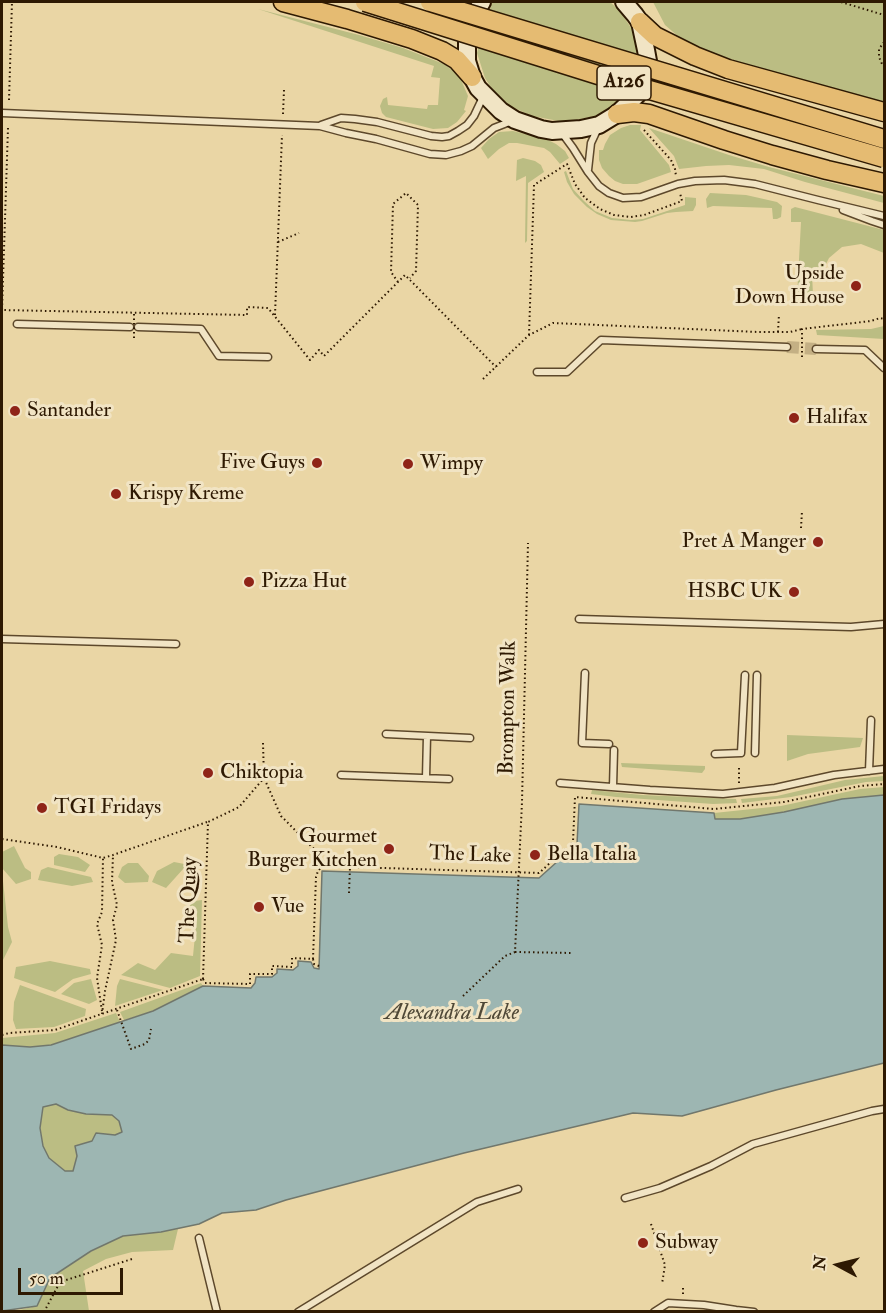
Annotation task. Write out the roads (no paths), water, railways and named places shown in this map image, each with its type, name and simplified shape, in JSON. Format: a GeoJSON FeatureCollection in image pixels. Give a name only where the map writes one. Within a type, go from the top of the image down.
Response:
{"type":"FeatureCollection","features":[{"type":"Feature","properties":{"kind":"main road"},"geometry":{"type":"LineString","coordinates":[[283,2],[412,39],[442,51],[457,60],[472,77]]}},
{"type":"Feature","properties":{"kind":"main road","name":"A126"},"geometry":{"type":"LineString","coordinates":[[365,2],[598,75],[885,159]]}},
{"type":"Feature","properties":{"kind":"main road","name":"A126"},"geometry":{"type":"LineString","coordinates":[[430,2],[885,139]]}},
{"type":"Feature","properties":{"kind":"main road"},"geometry":{"type":"LineString","coordinates":[[482,2],[471,21],[467,40],[467,61],[478,88],[501,111],[515,120],[541,129],[560,131],[599,125],[617,114],[638,94],[645,79],[648,61],[640,22],[624,2]]}},
{"type":"Feature","properties":{"kind":"main road","name":"A126"},"geometry":{"type":"LineString","coordinates":[[640,22],[655,36],[728,69],[885,112]]}},
{"type":"Feature","properties":{"kind":"main road","name":"A126"},"geometry":{"type":"LineString","coordinates":[[617,114],[634,112],[649,114],[772,155],[885,183]]}},
{"type":"Feature","properties":{"kind":"lane"},"geometry":{"type":"LineString","coordinates":[[320,126],[341,118],[355,119],[377,122],[431,136],[449,136],[458,132],[474,116],[484,95]]}},
{"type":"Feature","properties":{"kind":"lane"},"geometry":{"type":"LineString","coordinates":[[2,112],[320,126],[430,154],[446,155],[461,152],[494,128],[515,120]]}},
{"type":"Feature","properties":{"kind":"lane"},"geometry":{"type":"LineString","coordinates":[[588,172],[591,143],[599,125]]}},
{"type":"Feature","properties":{"kind":"lane"},"geometry":{"type":"LineString","coordinates":[[560,131],[599,186],[623,198],[641,197],[678,184],[724,180],[755,184],[885,216]]}},
{"type":"Feature","properties":{"kind":"lane"},"geometry":{"type":"LineString","coordinates":[[818,200],[885,225]]}},
{"type":"Feature","properties":{"kind":"lane"},"geometry":{"type":"LineString","coordinates":[[17,324],[130,327]]}},
{"type":"Feature","properties":{"kind":"lane"},"geometry":{"type":"LineString","coordinates":[[138,327],[201,329],[219,356],[268,357]]}},
{"type":"Feature","properties":{"kind":"lane"},"geometry":{"type":"LineString","coordinates":[[537,372],[567,372],[601,340],[787,347]]}},
{"type":"Feature","properties":{"kind":"lane"},"geometry":{"type":"LineString","coordinates":[[816,349],[865,350],[885,368]]}},
{"type":"Feature","properties":{"kind":"lane"},"geometry":{"type":"LineString","coordinates":[[579,619],[852,627],[885,624]]}},
{"type":"Feature","properties":{"kind":"lane"},"geometry":{"type":"LineString","coordinates":[[2,639],[176,644]]}},
{"type":"Feature","properties":{"kind":"lane"},"geometry":{"type":"LineString","coordinates":[[585,673],[582,743],[612,747],[613,787]]}},
{"type":"Feature","properties":{"kind":"lane"},"geometry":{"type":"LineString","coordinates":[[715,754],[741,753],[745,675]]}},
{"type":"Feature","properties":{"kind":"lane"},"geometry":{"type":"LineString","coordinates":[[755,753],[757,675]]}},
{"type":"Feature","properties":{"kind":"lane"},"geometry":{"type":"LineString","coordinates":[[869,771],[871,720]]}},
{"type":"Feature","properties":{"kind":"lane"},"geometry":{"type":"LineString","coordinates":[[386,734],[470,738]]}},
{"type":"Feature","properties":{"kind":"lane"},"geometry":{"type":"LineString","coordinates":[[426,778],[427,736]]}},
{"type":"Feature","properties":{"kind":"lane"},"geometry":{"type":"LineString","coordinates":[[560,783],[723,794],[775,788],[834,775],[885,770]]}},
{"type":"Feature","properties":{"kind":"lane"},"geometry":{"type":"LineString","coordinates":[[340,775],[449,779]]}},
{"type":"Feature","properties":{"kind":"lane"},"geometry":{"type":"LineString","coordinates":[[625,1198],[660,1188],[711,1166],[753,1144],[885,1109]]}},
{"type":"Feature","properties":{"kind":"lane"},"geometry":{"type":"LineString","coordinates":[[298,1311],[477,1202],[518,1189]]}},
{"type":"Feature","properties":{"kind":"lane"},"geometry":{"type":"LineString","coordinates":[[199,1238],[217,1311]]}},
{"type":"Feature","properties":{"kind":"lane"},"geometry":{"type":"LineString","coordinates":[[657,1309],[668,1303],[682,1303],[754,1311]]}},
{"type":"Feature","properties":{"kind":"water","name":"Alexandra Lake"},"geometry":{"type":"Polygon","coordinates":[[[884,795],[884,1063],[682,1116],[633,1113],[464,1153],[256,1210],[222,1213],[199,1224],[161,1232],[123,1236],[91,1251],[50,1278],[37,1306],[2,1311],[2,1045],[30,1047],[51,1045],[153,1011],[203,986],[251,988],[256,977],[272,977],[277,973],[277,969],[293,970],[298,966],[298,961],[311,962],[314,968],[319,969],[322,871],[539,878],[577,844],[579,804],[714,813],[715,819],[740,819],[842,799],[884,795]],[[56,1104],[43,1107],[40,1128],[43,1146],[49,1158],[65,1171],[73,1171],[77,1156],[75,1146],[92,1141],[96,1133],[115,1135],[122,1132],[119,1121],[112,1115],[86,1114],[68,1110],[56,1104]]]}},
{"type":"Feature","properties":{"kind":"tunnel"},"geometry":{"type":"LineString","coordinates":[[787,347],[816,349]]}},
{"type":"Feature","properties":{"kind":"place","name":"Upside Down House"},"geometry":{"type":"Point","coordinates":[856,286]}},
{"type":"Feature","properties":{"kind":"place","name":"Santander"},"geometry":{"type":"Point","coordinates":[15,411]}},
{"type":"Feature","properties":{"kind":"place","name":"Halifax"},"geometry":{"type":"Point","coordinates":[794,418]}},
{"type":"Feature","properties":{"kind":"place","name":"Five Guys"},"geometry":{"type":"Point","coordinates":[317,463]}},
{"type":"Feature","properties":{"kind":"place","name":"Wimpy"},"geometry":{"type":"Point","coordinates":[408,464]}},
{"type":"Feature","properties":{"kind":"place","name":"Krispy Kreme"},"geometry":{"type":"Point","coordinates":[116,494]}},
{"type":"Feature","properties":{"kind":"place","name":"Pret A Manger"},"geometry":{"type":"Point","coordinates":[818,542]}},
{"type":"Feature","properties":{"kind":"place","name":"Pizza Hut"},"geometry":{"type":"Point","coordinates":[249,582]}},
{"type":"Feature","properties":{"kind":"place","name":"HSBC UK"},"geometry":{"type":"Point","coordinates":[794,592]}},
{"type":"Feature","properties":{"kind":"place","name":"Chiktopia"},"geometry":{"type":"Point","coordinates":[208,773]}},
{"type":"Feature","properties":{"kind":"place","name":"TGI Fridays"},"geometry":{"type":"Point","coordinates":[42,808]}},
{"type":"Feature","properties":{"kind":"place","name":"Gourmet Burger Kitchen"},"geometry":{"type":"Point","coordinates":[389,849]}},
{"type":"Feature","properties":{"kind":"place","name":"Bella Italia"},"geometry":{"type":"Point","coordinates":[535,855]}},
{"type":"Feature","properties":{"kind":"place","name":"Vue"},"geometry":{"type":"Point","coordinates":[259,907]}},
{"type":"Feature","properties":{"kind":"place","name":"Subway"},"geometry":{"type":"Point","coordinates":[643,1243]}}]}
